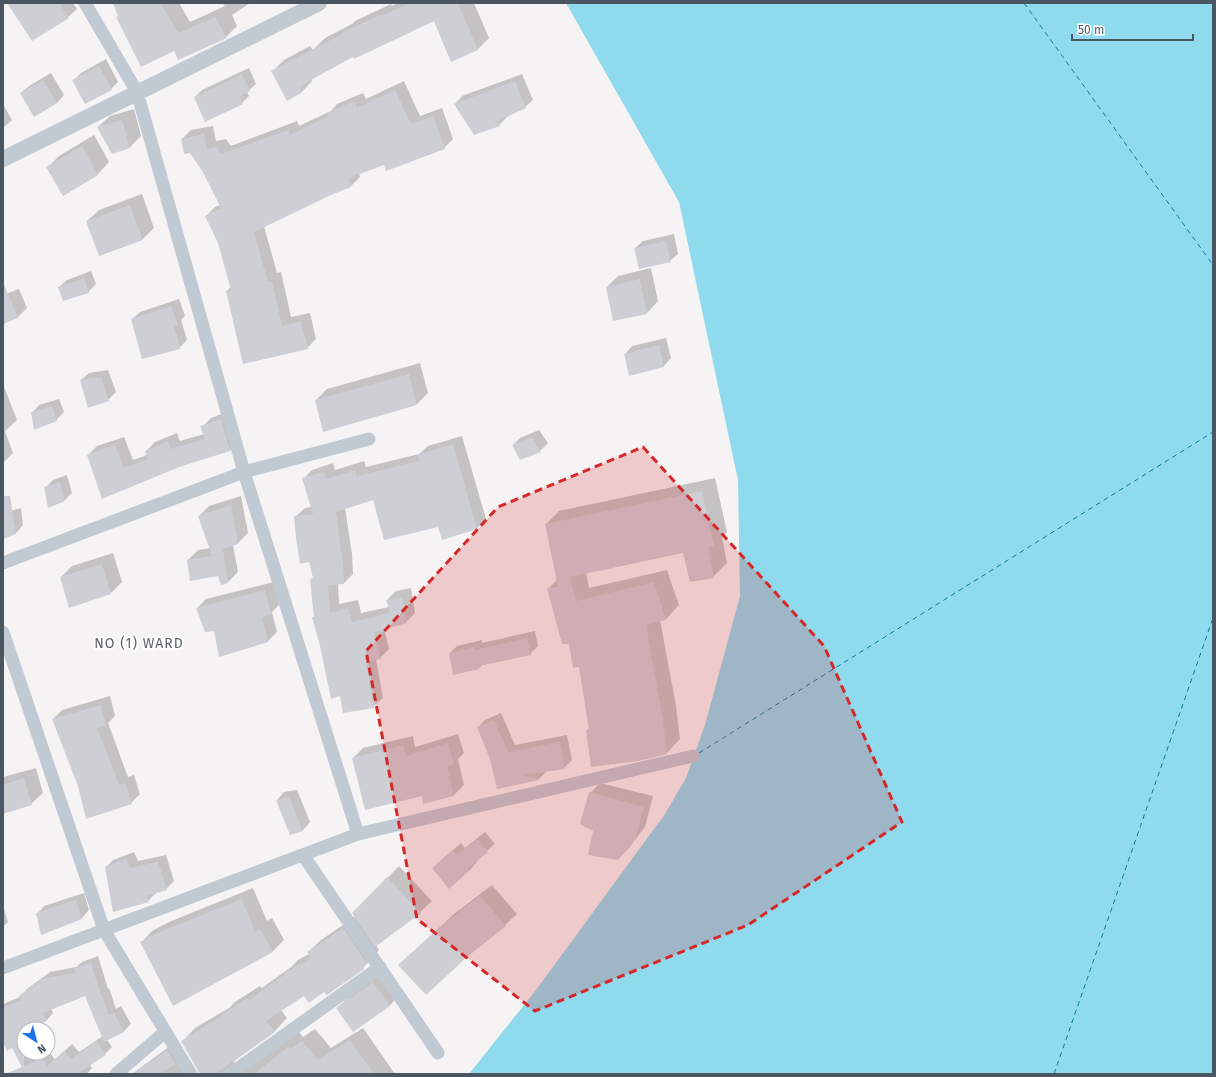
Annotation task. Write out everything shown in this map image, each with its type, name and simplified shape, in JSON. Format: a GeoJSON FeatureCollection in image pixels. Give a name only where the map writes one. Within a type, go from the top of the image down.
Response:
{"type":"FeatureCollection","features":[{"type":"Feature","properties":{"kind":"street"},"geometry":{"type":"LineString","coordinates":[[85,3],[137,92],[244,472],[358,834]]}},
{"type":"Feature","properties":{"kind":"street"},"geometry":{"type":"LineString","coordinates":[[3,159],[318,3]]}},
{"type":"Feature","properties":{"kind":"street"},"geometry":{"type":"LineString","coordinates":[[3,563],[244,472],[369,439]]}},
{"type":"Feature","properties":{"kind":"street"},"geometry":{"type":"LineString","coordinates":[[3,632],[104,930],[191,1074]]}},
{"type":"Feature","properties":{"kind":"street"},"geometry":{"type":"LineString","coordinates":[[3,968],[358,834],[693,756]]}},
{"type":"Feature","properties":{"kind":"street"},"geometry":{"type":"LineString","coordinates":[[303,855],[438,1053]]}},
{"type":"Feature","properties":{"kind":"street"},"geometry":{"type":"LineString","coordinates":[[230,1074],[380,967]]}},
{"type":"Feature","properties":{"kind":"street"},"geometry":{"type":"LineString","coordinates":[[116,1074],[165,1032]]}},
{"type":"Feature","properties":{"kind":"highlighted area"},"geometry":{"type":"Polygon","coordinates":[[[643,447],[824,646],[902,822],[748,925],[535,1011],[417,919],[366,651],[498,507],[643,447]]]}},
{"type":"Feature","properties":{"kind":"water"},"geometry":{"type":"Polygon","coordinates":[[[566,3],[1213,3],[1213,1074],[469,1074],[536,990],[665,814],[686,778],[705,725],[740,596],[738,480],[679,202],[566,3]]]}},
{"type":"Feature","properties":{"kind":"building"},"geometry":{"type":"Polygon","coordinates":[[[7,3],[59,3],[69,18],[32,41],[7,3]]]}},
{"type":"Feature","properties":{"kind":"building"},"geometry":{"type":"Polygon","coordinates":[[[113,3],[161,3],[178,33],[215,17],[227,38],[178,60],[174,51],[141,67],[116,17],[118,16],[113,3]]]}},
{"type":"Feature","properties":{"kind":"building"},"geometry":{"type":"Polygon","coordinates":[[[410,3],[458,3],[478,50],[451,62],[434,21],[354,59],[353,57],[300,86],[301,93],[287,101],[271,71],[342,34],[343,32],[410,3]]]}},
{"type":"Feature","properties":{"kind":"building"},"geometry":{"type":"Polygon","coordinates":[[[99,66],[112,90],[85,104],[72,80],[99,66]]]}},
{"type":"Feature","properties":{"kind":"building"},"geometry":{"type":"Polygon","coordinates":[[[242,74],[250,91],[239,97],[243,104],[205,122],[194,97],[242,74]]]}},
{"type":"Feature","properties":{"kind":"building"},"geometry":{"type":"Polygon","coordinates":[[[43,80],[57,103],[34,117],[20,93],[43,80]]]}},
{"type":"Feature","properties":{"kind":"building"},"geometry":{"type":"Polygon","coordinates":[[[515,81],[526,108],[498,121],[500,126],[474,135],[454,104],[515,81]]]}},
{"type":"Feature","properties":{"kind":"building"},"geometry":{"type":"Polygon","coordinates":[[[395,90],[411,124],[433,116],[445,149],[386,171],[384,165],[349,178],[351,187],[254,232],[268,282],[272,281],[282,326],[301,321],[308,349],[243,364],[226,291],[231,290],[218,243],[205,216],[221,208],[203,172],[190,153],[184,154],[181,139],[204,134],[207,149],[217,147],[221,154],[288,130],[290,135],[328,116],[327,113],[354,101],[357,108],[395,90]]]}},
{"type":"Feature","properties":{"kind":"building"},"geometry":{"type":"Polygon","coordinates":[[[122,120],[130,148],[112,154],[97,127],[122,120]]]}},
{"type":"Feature","properties":{"kind":"building"},"geometry":{"type":"Polygon","coordinates":[[[82,146],[98,175],[63,196],[46,167],[82,146]]]}},
{"type":"Feature","properties":{"kind":"building"},"geometry":{"type":"Polygon","coordinates":[[[130,205],[143,240],[99,256],[86,221],[130,205]]]}},
{"type":"Feature","properties":{"kind":"building"},"geometry":{"type":"Polygon","coordinates":[[[666,241],[671,262],[639,269],[634,248],[666,241]]]}},
{"type":"Feature","properties":{"kind":"building"},"geometry":{"type":"Polygon","coordinates":[[[84,278],[89,293],[63,301],[58,287],[84,278]]]}},
{"type":"Feature","properties":{"kind":"building"},"geometry":{"type":"Polygon","coordinates":[[[640,279],[647,314],[613,321],[606,287],[640,279]]]}},
{"type":"Feature","properties":{"kind":"building"},"geometry":{"type":"Polygon","coordinates":[[[3,282],[18,318],[3,324],[3,282]]]}},
{"type":"Feature","properties":{"kind":"building"},"geometry":{"type":"Polygon","coordinates":[[[171,306],[178,325],[174,326],[180,349],[142,359],[131,319],[171,306]]]}},
{"type":"Feature","properties":{"kind":"building"},"geometry":{"type":"Polygon","coordinates":[[[659,345],[664,367],[629,376],[624,354],[659,345]]]}},
{"type":"Feature","properties":{"kind":"building"},"geometry":{"type":"Polygon","coordinates":[[[409,374],[417,405],[323,432],[315,400],[409,374]]]}},
{"type":"Feature","properties":{"kind":"building"},"geometry":{"type":"Polygon","coordinates":[[[101,377],[109,401],[88,408],[80,380],[101,377]]]}},
{"type":"Feature","properties":{"kind":"building"},"geometry":{"type":"Polygon","coordinates":[[[52,406],[57,421],[34,430],[31,412],[52,406]]]}},
{"type":"Feature","properties":{"kind":"building"},"geometry":{"type":"Polygon","coordinates":[[[221,419],[230,451],[179,467],[102,499],[87,455],[115,445],[124,468],[148,459],[145,451],[168,441],[171,449],[205,439],[200,426],[221,419]]]}},
{"type":"Feature","properties":{"kind":"building"},"geometry":{"type":"Polygon","coordinates":[[[531,437],[541,452],[520,460],[512,445],[531,437]]]}},
{"type":"Feature","properties":{"kind":"building"},"geometry":{"type":"Polygon","coordinates":[[[453,444],[477,529],[442,540],[438,527],[384,540],[373,500],[336,512],[343,564],[344,584],[328,585],[330,613],[348,608],[352,622],[390,613],[386,600],[402,597],[407,623],[374,632],[381,659],[366,662],[374,708],[343,713],[340,696],[331,699],[320,646],[312,617],[314,617],[310,579],[313,578],[309,562],[300,564],[294,516],[313,514],[302,478],[324,472],[326,479],[355,470],[357,476],[419,461],[417,455],[453,444]]]}},
{"type":"Feature","properties":{"kind":"building"},"geometry":{"type":"Polygon","coordinates":[[[60,482],[65,501],[48,508],[44,487],[60,482]]]}},
{"type":"Feature","properties":{"kind":"building"},"geometry":{"type":"Polygon","coordinates":[[[702,491],[714,546],[708,547],[714,578],[690,582],[683,553],[570,577],[576,601],[654,582],[666,620],[646,625],[663,720],[667,754],[638,761],[591,767],[586,730],[589,730],[579,667],[573,668],[569,644],[562,644],[547,588],[558,587],[545,524],[702,491]]]}},
{"type":"Feature","properties":{"kind":"building"},"geometry":{"type":"Polygon","coordinates":[[[3,496],[10,496],[16,534],[3,539],[3,496]]]}},
{"type":"Feature","properties":{"kind":"building"},"geometry":{"type":"Polygon","coordinates":[[[231,505],[238,544],[223,549],[228,583],[221,585],[218,576],[190,581],[187,560],[212,556],[198,516],[231,505]]]}},
{"type":"Feature","properties":{"kind":"building"},"geometry":{"type":"Polygon","coordinates":[[[102,564],[111,594],[69,608],[60,577],[102,564]]]}},
{"type":"Feature","properties":{"kind":"building"},"geometry":{"type":"Polygon","coordinates":[[[265,590],[271,614],[262,618],[268,642],[219,657],[214,631],[205,632],[196,608],[265,590]]]}},
{"type":"Feature","properties":{"kind":"building"},"geometry":{"type":"Polygon","coordinates":[[[527,638],[531,655],[479,666],[479,669],[453,675],[449,653],[474,647],[475,650],[527,638]]]}},
{"type":"Feature","properties":{"kind":"building"},"geometry":{"type":"Polygon","coordinates":[[[101,705],[106,726],[97,728],[119,785],[125,783],[132,804],[86,819],[78,786],[52,719],[101,705]]]}},
{"type":"Feature","properties":{"kind":"building"},"geometry":{"type":"Polygon","coordinates":[[[494,720],[508,752],[560,742],[565,769],[523,775],[539,780],[497,789],[490,759],[477,727],[494,720]]]}},
{"type":"Feature","properties":{"kind":"building"},"geometry":{"type":"Polygon","coordinates":[[[448,743],[454,764],[447,766],[454,796],[423,804],[422,796],[365,810],[352,758],[403,745],[406,756],[448,743]]]}},
{"type":"Feature","properties":{"kind":"building"},"geometry":{"type":"Polygon","coordinates":[[[24,778],[32,805],[3,814],[3,785],[24,778]]]}},
{"type":"Feature","properties":{"kind":"building"},"geometry":{"type":"Polygon","coordinates":[[[589,792],[644,807],[635,839],[618,860],[588,855],[593,831],[580,824],[589,792]]]}},
{"type":"Feature","properties":{"kind":"building"},"geometry":{"type":"Polygon","coordinates":[[[289,797],[303,831],[290,835],[276,800],[289,797]]]}},
{"type":"Feature","properties":{"kind":"building"},"geometry":{"type":"Polygon","coordinates":[[[477,839],[488,852],[468,868],[470,870],[449,889],[432,868],[453,850],[457,855],[477,839]]]}},
{"type":"Feature","properties":{"kind":"building"},"geometry":{"type":"Polygon","coordinates":[[[126,859],[130,868],[158,862],[167,890],[146,896],[149,902],[113,912],[105,867],[126,859]]]}},
{"type":"Feature","properties":{"kind":"building"},"geometry":{"type":"Polygon","coordinates":[[[387,877],[421,913],[375,947],[352,913],[387,877]]]}},
{"type":"Feature","properties":{"kind":"building"},"geometry":{"type":"Polygon","coordinates":[[[480,896],[506,926],[467,957],[426,995],[398,965],[441,926],[480,896]]]}},
{"type":"Feature","properties":{"kind":"building"},"geometry":{"type":"Polygon","coordinates":[[[242,899],[255,932],[260,929],[273,952],[173,1006],[140,942],[157,933],[242,899]]]}},
{"type":"Feature","properties":{"kind":"building"},"geometry":{"type":"Polygon","coordinates":[[[76,900],[82,919],[41,935],[36,913],[76,900]]]}},
{"type":"Feature","properties":{"kind":"building"},"geometry":{"type":"Polygon","coordinates":[[[343,928],[367,964],[362,967],[364,969],[327,995],[324,992],[309,1003],[304,996],[266,1021],[275,1032],[215,1074],[200,1074],[181,1041],[222,1016],[221,1015],[247,998],[249,1000],[285,974],[284,973],[311,958],[307,952],[343,928]]]}},
{"type":"Feature","properties":{"kind":"building"},"geometry":{"type":"Polygon","coordinates":[[[91,963],[109,1015],[114,1013],[124,1032],[104,1042],[85,996],[43,1013],[46,1021],[16,1021],[16,1056],[12,1048],[7,1051],[3,1041],[3,1007],[21,1000],[19,996],[42,979],[75,973],[73,969],[91,963]]]}},
{"type":"Feature","properties":{"kind":"building"},"geometry":{"type":"Polygon","coordinates":[[[373,982],[390,1006],[353,1032],[336,1008],[373,982]]]}},
{"type":"Feature","properties":{"kind":"building"},"geometry":{"type":"Polygon","coordinates":[[[350,1040],[374,1074],[254,1074],[288,1047],[290,1049],[302,1041],[318,1060],[350,1040]]]}},
{"type":"Feature","properties":{"kind":"building"},"geometry":{"type":"Polygon","coordinates":[[[96,1041],[106,1055],[76,1074],[5,1074],[22,1067],[19,1061],[24,1061],[24,1066],[35,1061],[44,1061],[47,1066],[53,1061],[56,1061],[56,1058],[64,1051],[71,1059],[96,1041]]]}},
{"type":"Feature","properties":{"kind":"building"},"geometry":{"type":"Polygon","coordinates":[[[167,1050],[175,1064],[159,1074],[133,1074],[167,1050]]]}},
{"type":"Feature","properties":{"kind":"ferry route"},"geometry":{"type":"LineString","coordinates":[[1024,3],[1213,265]]}},
{"type":"Feature","properties":{"kind":"ferry route"},"geometry":{"type":"LineString","coordinates":[[699,753],[1213,432]]}},
{"type":"Feature","properties":{"kind":"ferry route"},"geometry":{"type":"LineString","coordinates":[[1054,1074],[1213,618]]}},
{"type":"Feature","properties":{"kind":"district","name":"NO (1) WARD"},"geometry":{"type":"Point","coordinates":[139,643]}}]}
